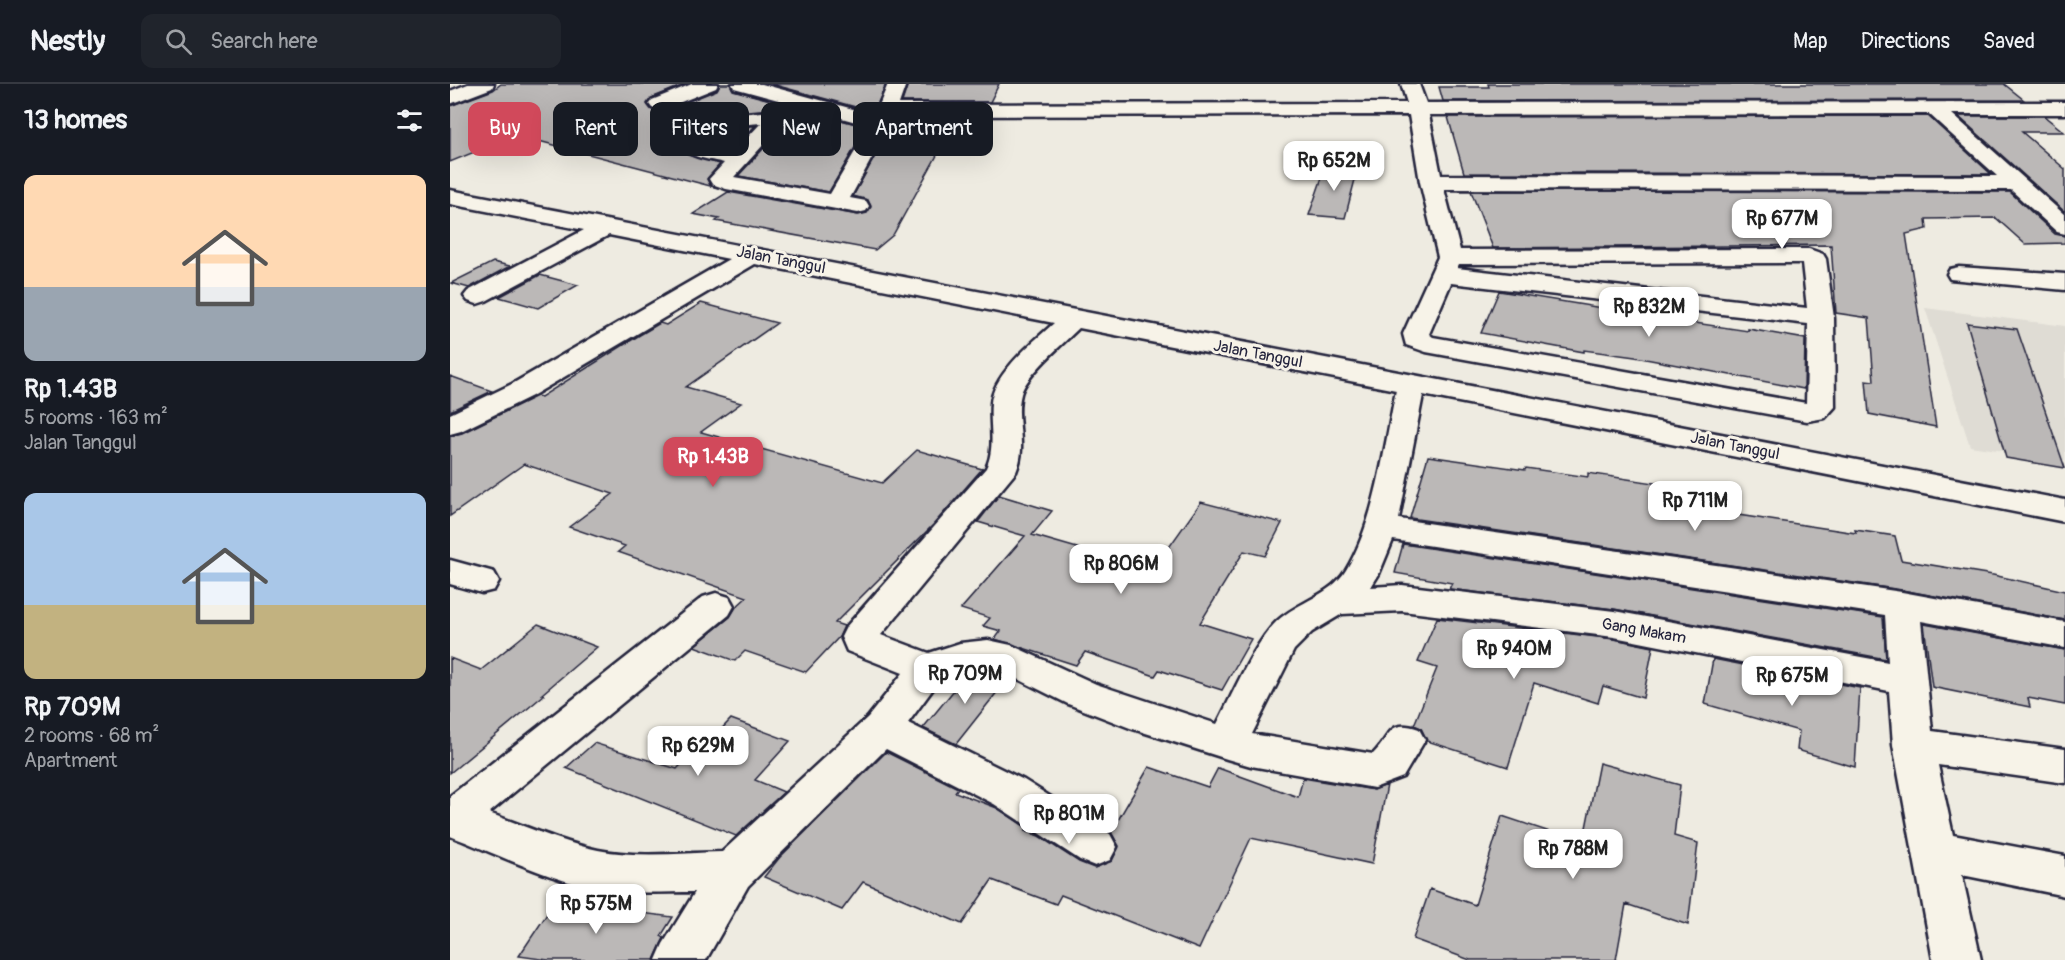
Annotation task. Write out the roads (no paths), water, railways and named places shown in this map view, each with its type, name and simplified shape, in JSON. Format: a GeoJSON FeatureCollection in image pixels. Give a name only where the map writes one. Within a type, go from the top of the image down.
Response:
{"type":"FeatureCollection","features":[{"type":"Feature","properties":{"kind":"street"},"geometry":{"type":"LineString","coordinates":[[451,84],[477,87]]}},
{"type":"Feature","properties":{"kind":"street"},"geometry":{"type":"LineString","coordinates":[[664,102],[709,84]]}},
{"type":"Feature","properties":{"kind":"street"},"geometry":{"type":"LineString","coordinates":[[741,84],[795,99],[853,111]]}},
{"type":"Feature","properties":{"kind":"street"},"geometry":{"type":"LineString","coordinates":[[890,102],[897,84]]}},
{"type":"Feature","properties":{"kind":"street"},"geometry":{"type":"LineString","coordinates":[[450,98],[477,87]]}},
{"type":"Feature","properties":{"kind":"street"},"geometry":{"type":"LineString","coordinates":[[993,113],[1414,96],[1934,108],[2057,108],[2065,122]]}},
{"type":"Feature","properties":{"kind":"street"},"geometry":{"type":"LineString","coordinates":[[1414,96],[1446,266],[1416,334],[1416,339],[1426,344],[1807,412],[1815,412],[1820,407],[1821,318],[1814,259],[1809,256],[1628,256],[1446,266]]}},
{"type":"Feature","properties":{"kind":"street"},"geometry":{"type":"LineString","coordinates":[[792,102],[795,99]]}},
{"type":"Feature","properties":{"kind":"street"},"geometry":{"type":"LineString","coordinates":[[1934,108],[2065,227]]}},
{"type":"Feature","properties":{"kind":"street"},"geometry":{"type":"LineString","coordinates":[[737,159],[703,152],[690,145],[745,118],[761,118]]}},
{"type":"Feature","properties":{"kind":"street"},"geometry":{"type":"LineString","coordinates":[[761,134],[720,178],[726,182],[858,206]]}},
{"type":"Feature","properties":{"kind":"street"},"geometry":{"type":"LineString","coordinates":[[836,203],[862,156]]}},
{"type":"Feature","properties":{"kind":"street"},"geometry":{"type":"LineString","coordinates":[[1431,183],[2016,183]]}},
{"type":"Feature","properties":{"kind":"street","name":"Jalan Tanggul"},"geometry":{"type":"LineString","coordinates":[[450,197],[2065,511]]}},
{"type":"Feature","properties":{"kind":"street"},"geometry":{"type":"LineString","coordinates":[[477,296],[605,228]]}},
{"type":"Feature","properties":{"kind":"street"},"geometry":{"type":"LineString","coordinates":[[450,425],[522,390],[753,255]]}},
{"type":"Feature","properties":{"kind":"street"},"geometry":{"type":"LineString","coordinates":[[1628,256],[1640,297]]}},
{"type":"Feature","properties":{"kind":"street"},"geometry":{"type":"LineString","coordinates":[[1446,266],[1640,297],[1821,318]]}},
{"type":"Feature","properties":{"kind":"street"},"geometry":{"type":"LineString","coordinates":[[1959,274],[2065,282]]}},
{"type":"Feature","properties":{"kind":"street"},"geometry":{"type":"LineString","coordinates":[[928,668],[861,641],[859,637],[1000,472],[1007,459],[1008,449],[1006,392],[1015,378],[1074,318]]}},
{"type":"Feature","properties":{"kind":"street"},"geometry":{"type":"LineString","coordinates":[[1227,743],[1284,637],[1299,622],[1341,601],[1358,582],[1382,527],[1411,384]]}},
{"type":"Feature","properties":{"kind":"street"},"geometry":{"type":"LineString","coordinates":[[1382,527],[1902,604],[2065,635]]}},
{"type":"Feature","properties":{"kind":"street","name":"Gang Makam"},"geometry":{"type":"LineString","coordinates":[[1341,601],[1402,598],[1614,624],[1908,680]]}},
{"type":"Feature","properties":{"kind":"street"},"geometry":{"type":"LineString","coordinates":[[1902,604],[1913,745],[1957,960]]}},
{"type":"Feature","properties":{"kind":"street"},"geometry":{"type":"LineString","coordinates":[[452,817],[716,606]]}},
{"type":"Feature","properties":{"kind":"street"},"geometry":{"type":"LineString","coordinates":[[680,960],[732,872],[882,728],[928,668],[960,657],[988,654],[1011,659],[1082,694],[1251,750],[1374,771],[1389,765],[1405,740]]}},
{"type":"Feature","properties":{"kind":"street"},"geometry":{"type":"LineString","coordinates":[[882,728],[1009,792],[1095,847]]}},
{"type":"Feature","properties":{"kind":"street"},"geometry":{"type":"LineString","coordinates":[[1913,745],[2065,766]]}},
{"type":"Feature","properties":{"kind":"street"},"geometry":{"type":"LineString","coordinates":[[452,817],[566,861],[600,870],[628,873],[732,872]]}},
{"type":"Feature","properties":{"kind":"street"},"geometry":{"type":"LineString","coordinates":[[1935,851],[2065,876]]}}]}
